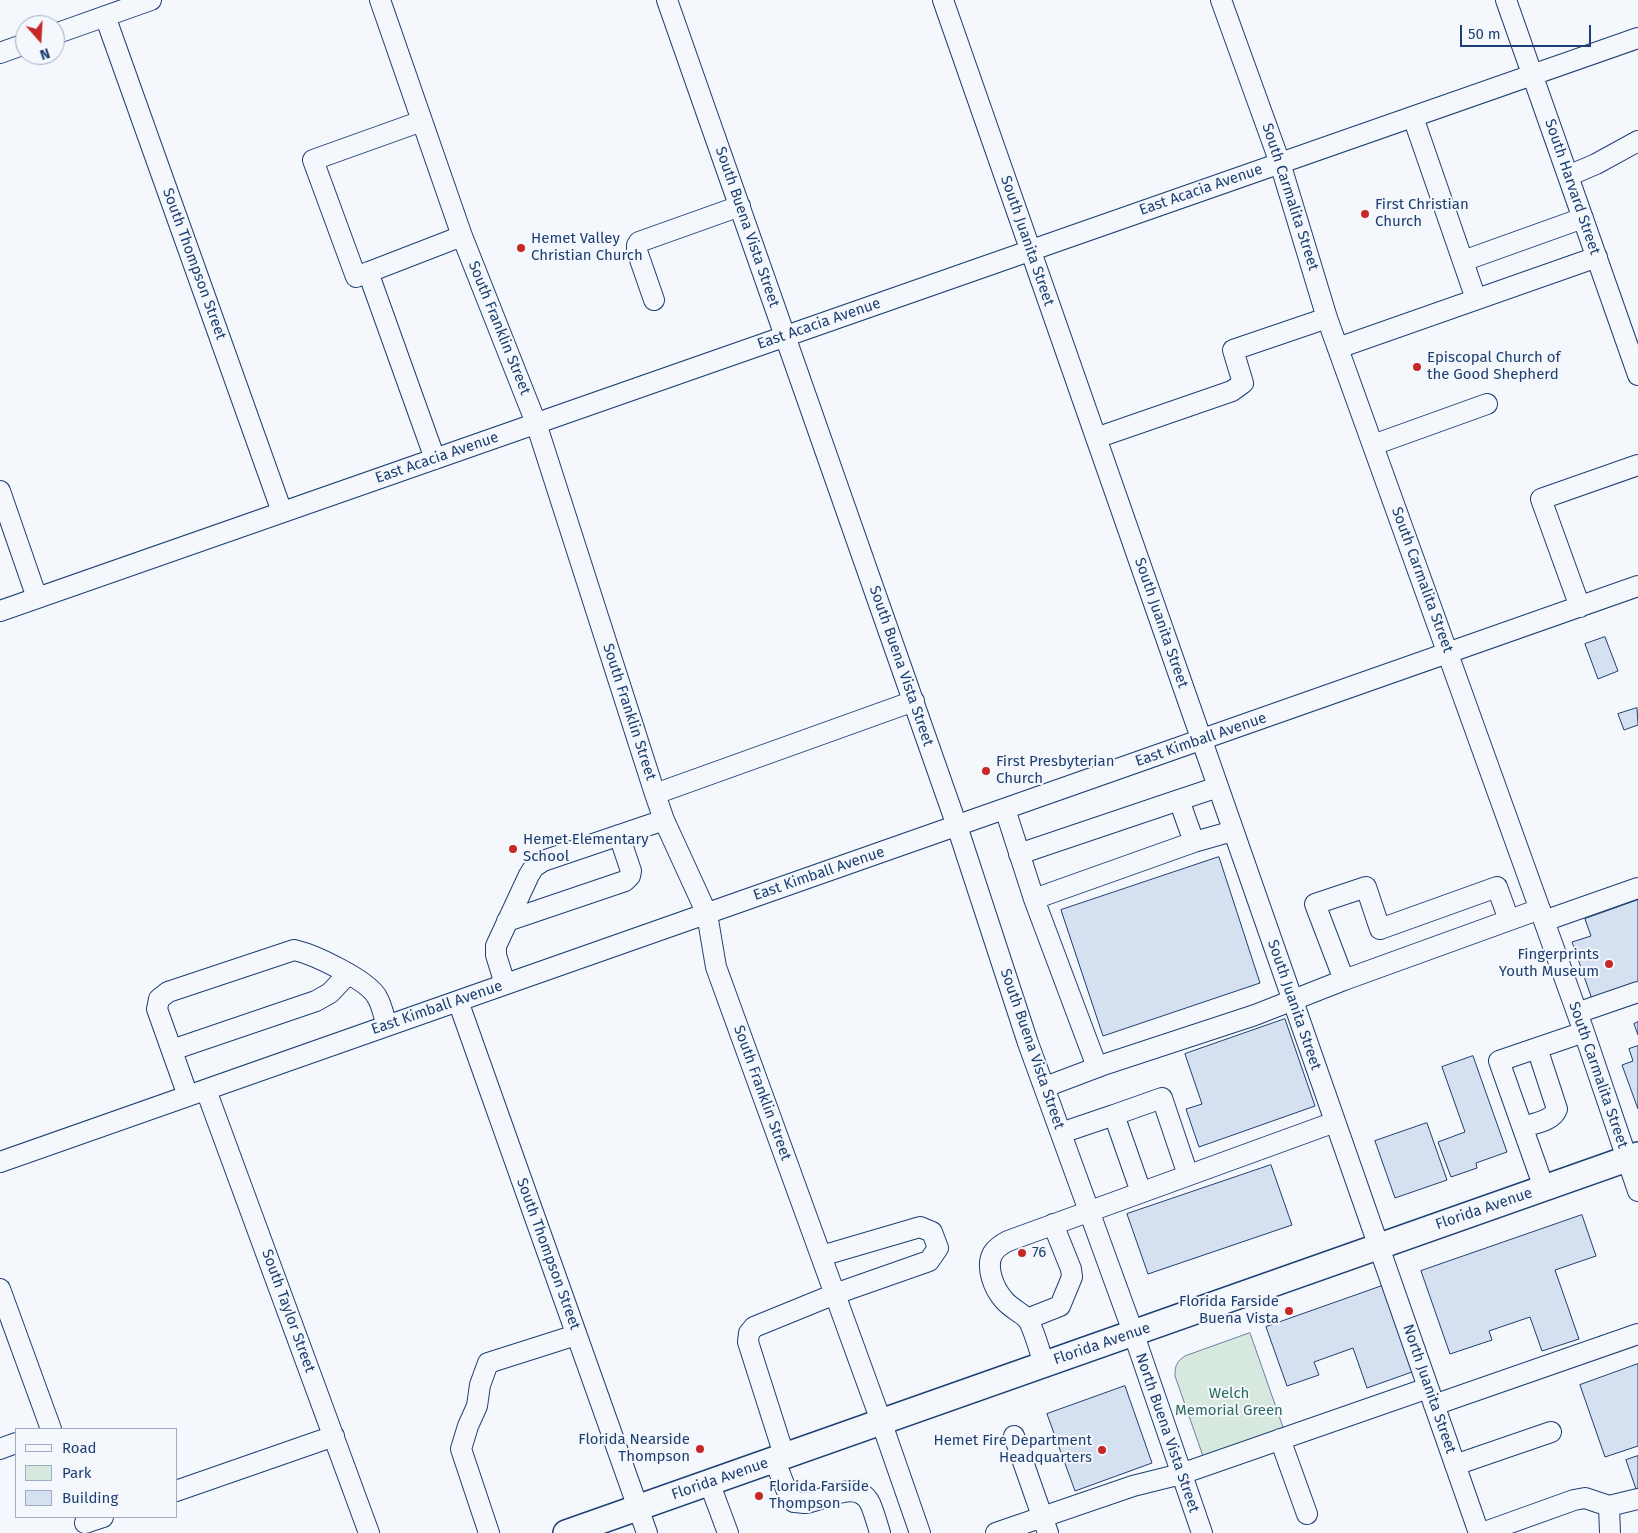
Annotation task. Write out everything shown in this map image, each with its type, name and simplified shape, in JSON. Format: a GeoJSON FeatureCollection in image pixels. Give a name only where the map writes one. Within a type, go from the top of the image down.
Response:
{"type":"FeatureCollection","features":[{"type":"Feature","properties":{"kind":"main road","name":"Florida Avenue"},"geometry":{"type":"LineString","coordinates":[[566,1533],[1632,1157]]}},
{"type":"Feature","properties":{"kind":"street"},"geometry":{"type":"LineString","coordinates":[[65,30],[151,0]]}},
{"type":"Feature","properties":{"kind":"street","name":"South Franklin Street"},"geometry":{"type":"LineString","coordinates":[[380,0],[462,236],[536,423],[655,794],[664,820],[707,914],[716,967],[882,1421],[920,1533]]}},
{"type":"Feature","properties":{"kind":"street","name":"South Buena Vista Street"},"geometry":{"type":"LineString","coordinates":[[667,0],[914,701],[1028,1043],[1133,1332]]}},
{"type":"Feature","properties":{"kind":"street","name":"South Juanita Street"},"geometry":{"type":"LineString","coordinates":[[943,0],[1379,1246]]}},
{"type":"Feature","properties":{"kind":"street","name":"South Carmalita Street"},"geometry":{"type":"LineString","coordinates":[[1221,0],[1280,163],[1327,318],[1577,1013],[1632,1157],[1638,1191]]}},
{"type":"Feature","properties":{"kind":"street","name":"South Harvard Street"},"geometry":{"type":"LineString","coordinates":[[1506,0],[1638,374]]}},
{"type":"Feature","properties":{"kind":"street","name":"South Thompson Street"},"geometry":{"type":"LineString","coordinates":[[105,16],[282,512]]}},
{"type":"Feature","properties":{"kind":"street","name":"East Acacia Avenue"},"geometry":{"type":"LineString","coordinates":[[0,611],[1638,38]]}},
{"type":"Feature","properties":{"kind":"street"},"geometry":{"type":"LineString","coordinates":[[0,53],[15,48]]}},
{"type":"Feature","properties":{"kind":"street"},"geometry":{"type":"LineString","coordinates":[[1413,116],[1476,299]]}},
{"type":"Feature","properties":{"kind":"street"},"geometry":{"type":"LineString","coordinates":[[422,121],[313,160],[356,277],[462,236]]}},
{"type":"Feature","properties":{"kind":"street"},"geometry":{"type":"LineString","coordinates":[[1568,176],[1596,164],[1638,141]]}},
{"type":"Feature","properties":{"kind":"street"},"geometry":{"type":"LineString","coordinates":[[654,300],[637,251],[639,242],[740,206]]}},
{"type":"Feature","properties":{"kind":"street"},"geometry":{"type":"LineString","coordinates":[[1463,261],[1583,218]]}},
{"type":"Feature","properties":{"kind":"street"},"geometry":{"type":"LineString","coordinates":[[1338,348],[1597,257]]}},
{"type":"Feature","properties":{"kind":"street"},"geometry":{"type":"LineString","coordinates":[[368,272],[435,459]]}},
{"type":"Feature","properties":{"kind":"street"},"geometry":{"type":"LineString","coordinates":[[1096,438],[1232,391],[1243,383],[1233,350],[1327,318]]}},
{"type":"Feature","properties":{"kind":"street"},"geometry":{"type":"LineString","coordinates":[[1373,444],[1487,404]]}},
{"type":"Feature","properties":{"kind":"street"},"geometry":{"type":"LineString","coordinates":[[1580,607],[1541,499],[1638,465]]}},
{"type":"Feature","properties":{"kind":"street"},"geometry":{"type":"LineString","coordinates":[[0,491],[37,598]]}},
{"type":"Feature","properties":{"kind":"street","name":"East Kimball Avenue"},"geometry":{"type":"LineString","coordinates":[[0,1162],[1638,586]]}},
{"type":"Feature","properties":{"kind":"street"},"geometry":{"type":"LineString","coordinates":[[655,794],[914,701]]}},
{"type":"Feature","properties":{"kind":"street"},"geometry":{"type":"LineString","coordinates":[[1019,854],[1218,787]]}},
{"type":"Feature","properties":{"kind":"street"},"geometry":{"type":"LineString","coordinates":[[1179,800],[1194,842]]}},
{"type":"Feature","properties":{"kind":"street"},"geometry":{"type":"LineString","coordinates":[[1005,809],[1034,899],[1097,1068]]}},
{"type":"Feature","properties":{"kind":"street"},"geometry":{"type":"LineString","coordinates":[[505,984],[496,955],[496,946],[534,867],[543,861],[664,820]]}},
{"type":"Feature","properties":{"kind":"street"},"geometry":{"type":"LineString","coordinates":[[1034,899],[1194,842],[1233,831]]}},
{"type":"Feature","properties":{"kind":"street"},"geometry":{"type":"LineString","coordinates":[[507,922],[625,881],[630,876],[631,871],[619,835]]}},
{"type":"Feature","properties":{"kind":"street"},"geometry":{"type":"LineString","coordinates":[[1344,980],[1315,904],[1366,887],[1380,929],[1496,887],[1509,920]]}},
{"type":"Feature","properties":{"kind":"street"},"geometry":{"type":"LineString","coordinates":[[1045,1087],[1293,1001],[1344,980],[1509,920],[1542,915],[1638,888]]}},
{"type":"Feature","properties":{"kind":"street","name":"South Taylor Street"},"geometry":{"type":"LineString","coordinates":[[348,974],[305,952],[294,950],[168,992],[160,999],[157,1009],[172,1050],[197,1093],[334,1436],[369,1533]]}},
{"type":"Feature","properties":{"kind":"street"},"geometry":{"type":"LineString","coordinates":[[172,1050],[316,1001],[330,993],[348,974],[368,986],[377,996],[387,1026]]}},
{"type":"Feature","properties":{"kind":"street"},"geometry":{"type":"LineString","coordinates":[[1577,1013],[1638,992]]}},
{"type":"Feature","properties":{"kind":"street","name":"South Thompson Street"},"geometry":{"type":"LineString","coordinates":[[458,1001],[647,1533]]}},
{"type":"Feature","properties":{"kind":"street"},"geometry":{"type":"LineString","coordinates":[[1544,1188],[1499,1061],[1584,1032]]}},
{"type":"Feature","properties":{"kind":"street"},"geometry":{"type":"LineString","coordinates":[[1523,1128],[1551,1118],[1557,1109],[1537,1048]]}},
{"type":"Feature","properties":{"kind":"street"},"geometry":{"type":"LineString","coordinates":[[1060,1132],[1162,1098],[1188,1175]]}},
{"type":"Feature","properties":{"kind":"street"},"geometry":{"type":"LineString","coordinates":[[1114,1115],[1141,1192]]}},
{"type":"Feature","properties":{"kind":"street"},"geometry":{"type":"LineString","coordinates":[[1044,1364],[1027,1319],[1003,1300],[994,1283],[990,1267],[992,1254],[999,1246],[1088,1211],[1335,1122]]}},
{"type":"Feature","properties":{"kind":"street"},"geometry":{"type":"LineString","coordinates":[[1027,1319],[1060,1306],[1072,1277],[1071,1269],[1053,1224]]}},
{"type":"Feature","properties":{"kind":"street"},"geometry":{"type":"LineString","coordinates":[[821,1256],[920,1227],[932,1232],[938,1248],[929,1262],[835,1294],[754,1327],[749,1333],[748,1342],[786,1490],[794,1502],[804,1503],[852,1491],[862,1494],[869,1502],[880,1533]]}},
{"type":"Feature","properties":{"kind":"street","name":"North Juanita Street"},"geometry":{"type":"LineString","coordinates":[[1379,1246],[1480,1533]]}},
{"type":"Feature","properties":{"kind":"street"},"geometry":{"type":"LineString","coordinates":[[0,1289],[6,1322],[51,1428]]}},
{"type":"Feature","properties":{"kind":"street","name":"North Buena Vista Street"},"geometry":{"type":"LineString","coordinates":[[1133,1332],[1202,1533]]}},
{"type":"Feature","properties":{"kind":"street"},"geometry":{"type":"LineString","coordinates":[[996,1533],[1045,1525],[1133,1486],[1181,1474],[1280,1439],[1638,1334]]}},
{"type":"Feature","properties":{"kind":"street"},"geometry":{"type":"LineString","coordinates":[[489,1533],[461,1449],[477,1406],[480,1385],[488,1363],[576,1335]]}},
{"type":"Feature","properties":{"kind":"street"},"geometry":{"type":"LineString","coordinates":[[1455,1466],[1551,1432]]}},
{"type":"Feature","properties":{"kind":"street"},"geometry":{"type":"LineString","coordinates":[[178,1490],[334,1436]]}},
{"type":"Feature","properties":{"kind":"street"},"geometry":{"type":"LineString","coordinates":[[1014,1436],[1045,1525]]}},
{"type":"Feature","properties":{"kind":"street"},"geometry":{"type":"LineString","coordinates":[[1280,1439],[1307,1514]]}},
{"type":"Feature","properties":{"kind":"street"},"geometry":{"type":"LineString","coordinates":[[0,1449],[15,1443]]}},
{"type":"Feature","properties":{"kind":"street"},"geometry":{"type":"LineString","coordinates":[[709,1482],[728,1533]]}},
{"type":"Feature","properties":{"kind":"street"},"geometry":{"type":"LineString","coordinates":[[1480,1533],[1574,1500],[1584,1498],[1610,1506],[1638,1499]]}},
{"type":"Feature","properties":{"kind":"street"},"geometry":{"type":"LineString","coordinates":[[1610,1506],[1610,1533]]}},
{"type":"Feature","properties":{"kind":"green space","name":"Welch Memorial Green"},"geometry":{"type":"Polygon","coordinates":[[[1250,1333],[1284,1430],[1204,1459],[1175,1376],[1177,1364],[1185,1356],[1250,1333]]]}},
{"type":"Feature","properties":{"kind":"building"},"geometry":{"type":"Polygon","coordinates":[[[1605,637],[1618,671],[1598,679],[1585,644],[1605,637]]]}},
{"type":"Feature","properties":{"kind":"building"},"geometry":{"type":"Polygon","coordinates":[[[1637,708],[1638,725],[1624,730],[1618,714],[1637,708]]]}},
{"type":"Feature","properties":{"kind":"building"},"geometry":{"type":"Polygon","coordinates":[[[1219,857],[1260,983],[1103,1036],[1061,910],[1219,857]]]}},
{"type":"Feature","properties":{"kind":"building","name":"Fingerprints Youth Museum"},"geometry":{"type":"Polygon","coordinates":[[[1638,900],[1638,986],[1593,1002],[1572,942],[1591,936],[1585,919],[1638,900]]]}},
{"type":"Feature","properties":{"kind":"building"},"geometry":{"type":"Polygon","coordinates":[[[1285,1019],[1315,1106],[1199,1147],[1186,1109],[1202,1104],[1185,1054],[1285,1019]]]}},
{"type":"Feature","properties":{"kind":"building"},"geometry":{"type":"Polygon","coordinates":[[[1638,1022],[1638,1035],[1634,1024],[1638,1022]]]}},
{"type":"Feature","properties":{"kind":"building"},"geometry":{"type":"Polygon","coordinates":[[[1638,1046],[1638,1109],[1622,1065],[1633,1061],[1629,1049],[1638,1046]]]}},
{"type":"Feature","properties":{"kind":"building"},"geometry":{"type":"Polygon","coordinates":[[[1473,1056],[1507,1152],[1476,1163],[1477,1168],[1451,1177],[1438,1142],[1465,1132],[1442,1067],[1473,1056]]]}},
{"type":"Feature","properties":{"kind":"building"},"geometry":{"type":"Polygon","coordinates":[[[1427,1123],[1447,1180],[1395,1198],[1375,1141],[1427,1123]]]}},
{"type":"Feature","properties":{"kind":"building"},"geometry":{"type":"Polygon","coordinates":[[[1271,1165],[1292,1225],[1148,1274],[1127,1214],[1271,1165]]]}},
{"type":"Feature","properties":{"kind":"building"},"geometry":{"type":"Polygon","coordinates":[[[1582,1215],[1596,1256],[1555,1270],[1579,1339],[1542,1351],[1530,1317],[1489,1331],[1492,1340],[1450,1354],[1421,1271],[1582,1215]]]}},
{"type":"Feature","properties":{"kind":"building"},"geometry":{"type":"Polygon","coordinates":[[[1382,1286],[1412,1372],[1367,1388],[1353,1348],[1314,1362],[1319,1375],[1287,1386],[1266,1327],[1382,1286]]]}},
{"type":"Feature","properties":{"kind":"building"},"geometry":{"type":"Polygon","coordinates":[[[1638,1364],[1638,1446],[1605,1457],[1580,1385],[1638,1364]]]}},
{"type":"Feature","properties":{"kind":"building"},"geometry":{"type":"Polygon","coordinates":[[[1125,1386],[1152,1463],[1075,1491],[1047,1414],[1125,1386]]]}},
{"type":"Feature","properties":{"kind":"building"},"geometry":{"type":"Polygon","coordinates":[[[1638,1456],[1638,1488],[1636,1489],[1626,1460],[1638,1456]]]}},
{"type":"Feature","properties":{"kind":"place","name":"First Christian Church"},"geometry":{"type":"Point","coordinates":[1365,214]}},
{"type":"Feature","properties":{"kind":"place","name":"Hemet Valley Christian Church"},"geometry":{"type":"Point","coordinates":[521,248]}},
{"type":"Feature","properties":{"kind":"place","name":"Episcopal Church of the Good Shepherd"},"geometry":{"type":"Point","coordinates":[1417,367]}},
{"type":"Feature","properties":{"kind":"place","name":"First Presbyterian Church"},"geometry":{"type":"Point","coordinates":[986,771]}},
{"type":"Feature","properties":{"kind":"place","name":"Hemet Elementary School"},"geometry":{"type":"Point","coordinates":[513,849]}},
{"type":"Feature","properties":{"kind":"place","name":"Fingerprints Youth Museum"},"geometry":{"type":"Point","coordinates":[1609,964]}},
{"type":"Feature","properties":{"kind":"place","name":"76"},"geometry":{"type":"Point","coordinates":[1022,1253]}},
{"type":"Feature","properties":{"kind":"place","name":"Florida Farside Buena Vista"},"geometry":{"type":"Point","coordinates":[1289,1311]}},
{"type":"Feature","properties":{"kind":"place","name":"Florida Nearside Thompson"},"geometry":{"type":"Point","coordinates":[700,1449]}},
{"type":"Feature","properties":{"kind":"place","name":"Hemet Fire Department Headquarters"},"geometry":{"type":"Point","coordinates":[1102,1450]}},
{"type":"Feature","properties":{"kind":"place","name":"Florida Farside Thompson"},"geometry":{"type":"Point","coordinates":[759,1496]}}]}
